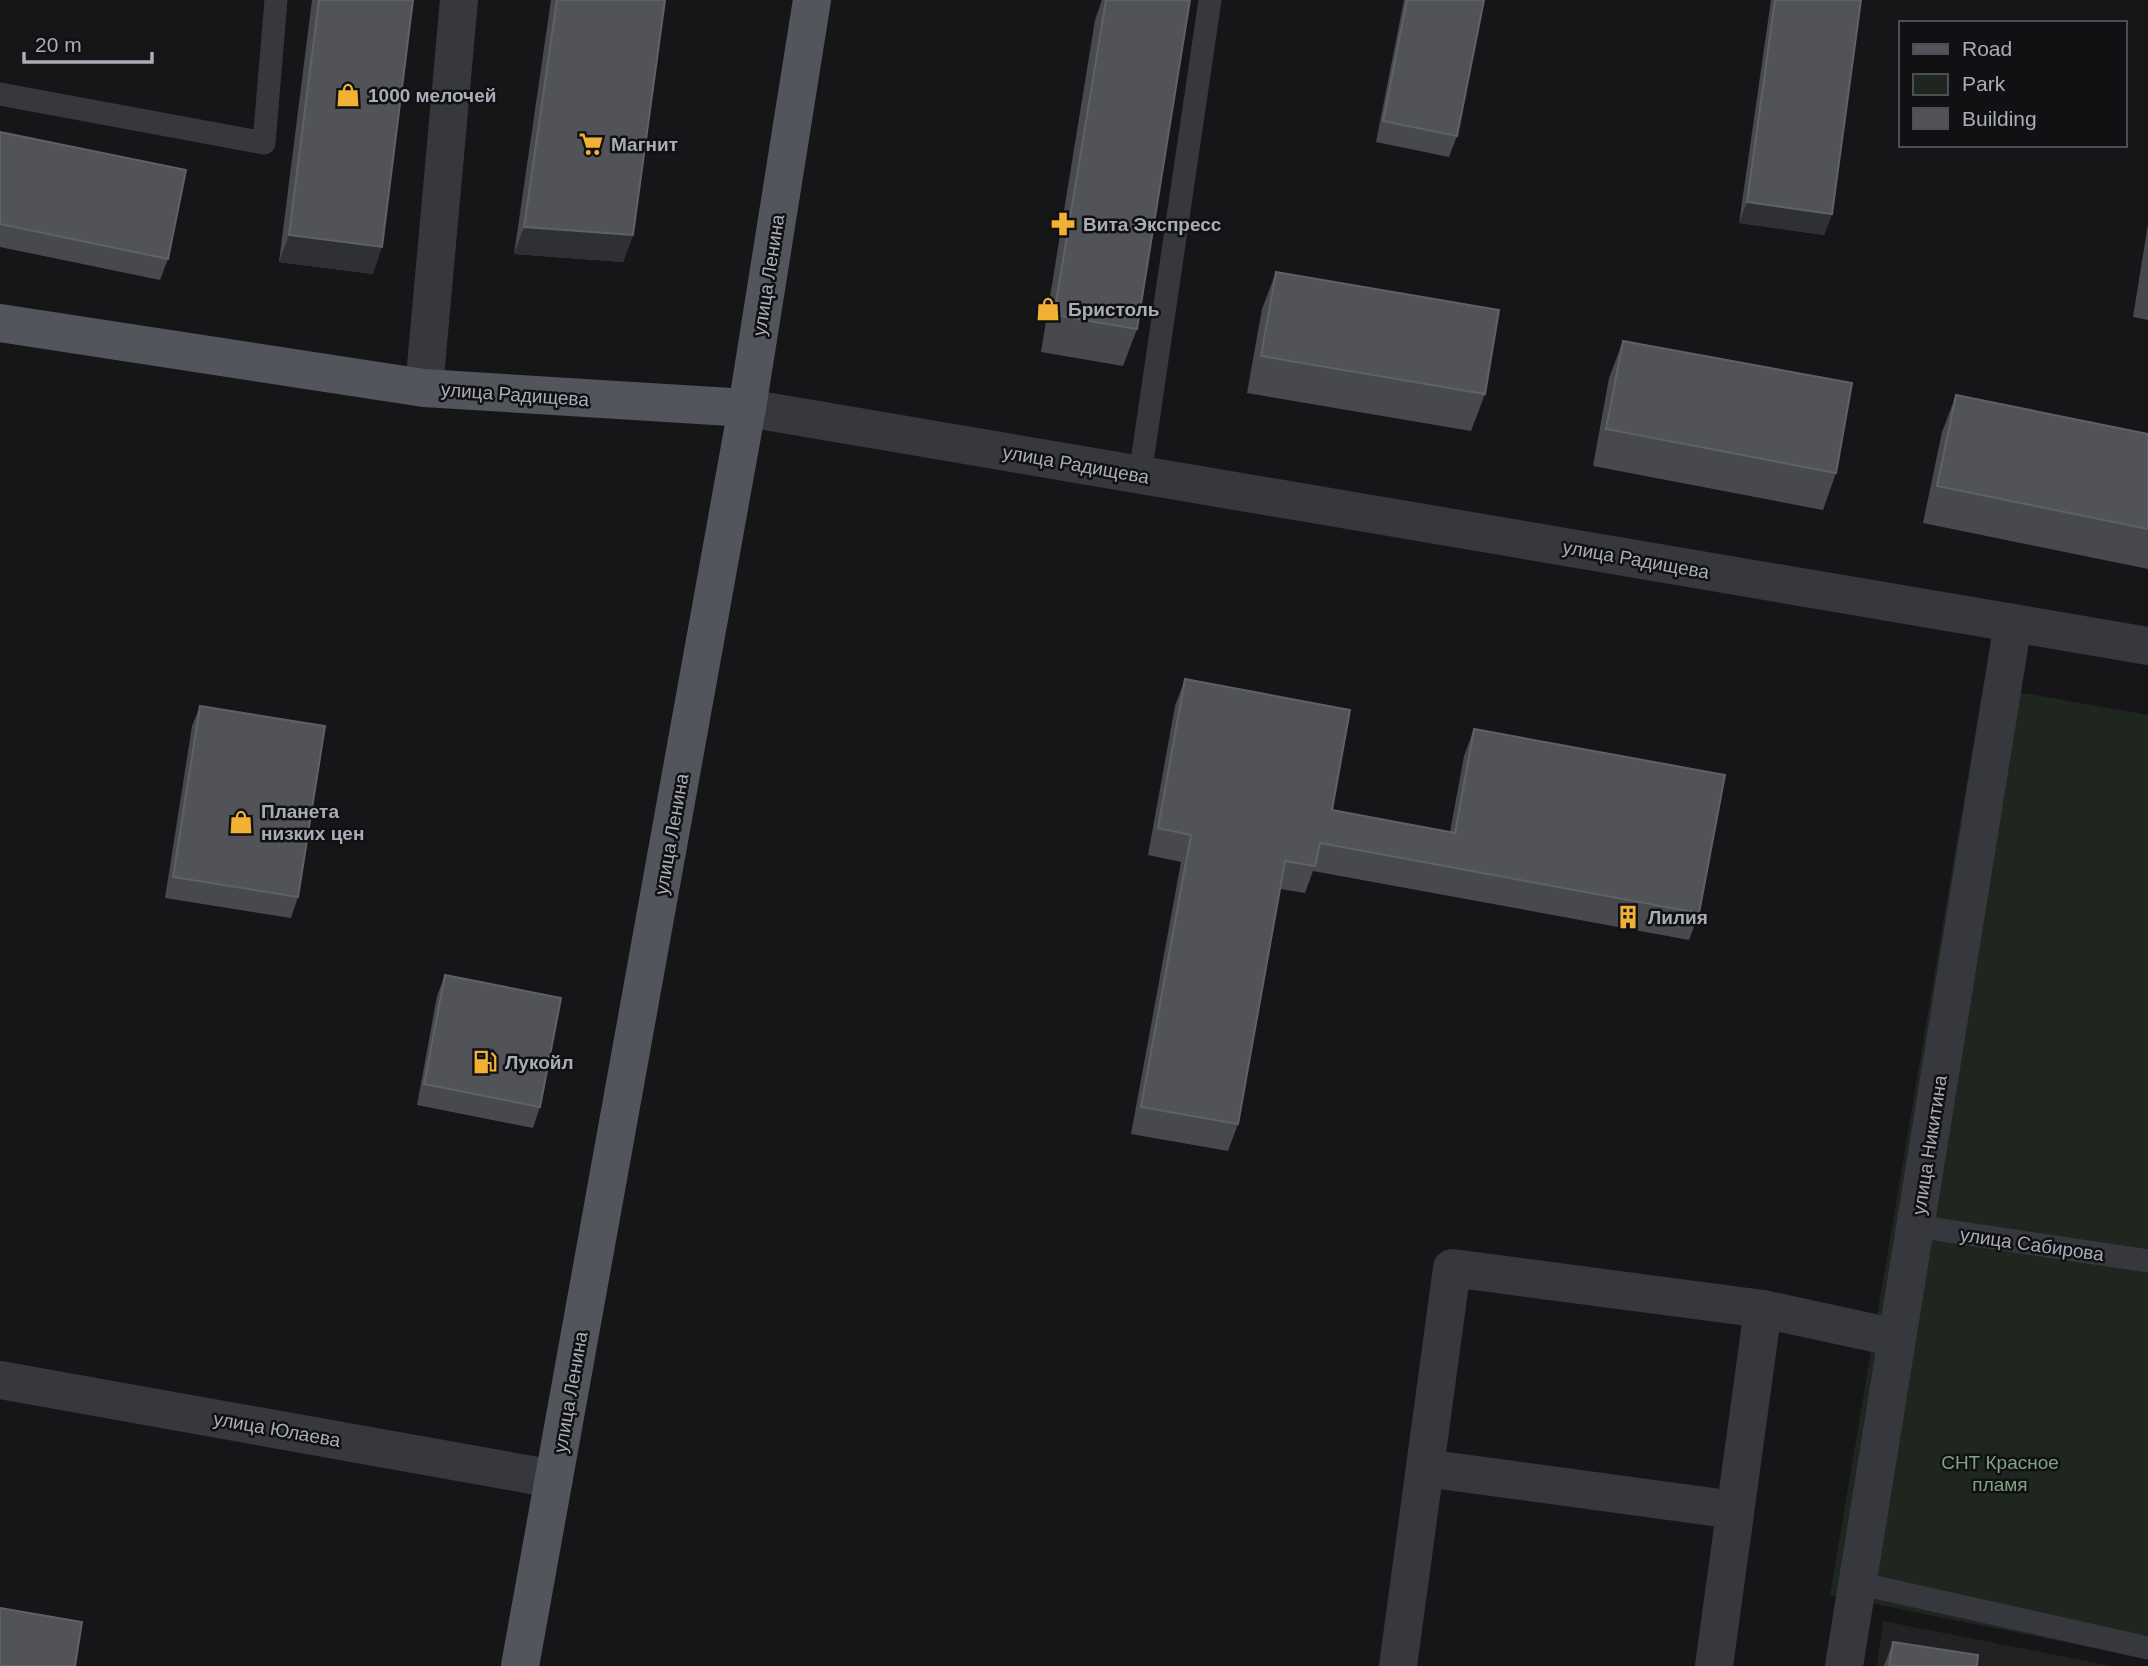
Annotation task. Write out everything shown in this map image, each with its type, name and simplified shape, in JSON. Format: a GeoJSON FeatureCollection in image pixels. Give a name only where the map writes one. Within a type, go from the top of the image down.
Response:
{"type":"FeatureCollection","features":[{"type":"Feature","properties":{"kind":"main road","name":"улица Ленина"},"geometry":{"type":"LineString","coordinates":[[520,1666],[747,408],[812,0]]}},
{"type":"Feature","properties":{"kind":"main road","name":"улица Радищева"},"geometry":{"type":"LineString","coordinates":[[0,323],[424,388],[747,408]]}},
{"type":"Feature","properties":{"kind":"street"},"geometry":{"type":"LineString","coordinates":[[424,388],[459,0]]}},
{"type":"Feature","properties":{"kind":"street","name":"улица Радищева"},"geometry":{"type":"LineString","coordinates":[[747,408],[2148,646]]}},
{"type":"Feature","properties":{"kind":"street","name":"улица Никитина"},"geometry":{"type":"LineString","coordinates":[[1844,1666],[2013,623]]}},
{"type":"Feature","properties":{"kind":"street"},"geometry":{"type":"LineString","coordinates":[[1398,1666],[1452,1268],[1763,1309],[1897,1338]]}},
{"type":"Feature","properties":{"kind":"street"},"geometry":{"type":"LineString","coordinates":[[1714,1666],[1763,1309]]}},
{"type":"Feature","properties":{"kind":"street","name":"улица Юлаева"},"geometry":{"type":"LineString","coordinates":[[0,1380],[554,1479]]}},
{"type":"Feature","properties":{"kind":"street"},"geometry":{"type":"LineString","coordinates":[[1425,1468],[1735,1510]]}},
{"type":"Feature","properties":{"kind":"lane"},"geometry":{"type":"LineString","coordinates":[[0,94],[264,143],[276,0]]}},
{"type":"Feature","properties":{"kind":"lane"},"geometry":{"type":"LineString","coordinates":[[1140,475],[1210,0]]}},
{"type":"Feature","properties":{"kind":"lane","name":"улица Сабирова"},"geometry":{"type":"LineString","coordinates":[[1915,1226],[2148,1261]]}},
{"type":"Feature","properties":{"kind":"lane"},"geometry":{"type":"LineString","coordinates":[[1857,1583],[2148,1648]]}},
{"type":"Feature","properties":{"kind":"shaded area"},"geometry":{"type":"Polygon","coordinates":[[[1883,1621],[2112,1666],[1877,1666],[1883,1621]]]}},
{"type":"Feature","properties":{"kind":"green space","name":"СНТ Красное пламя"},"geometry":{"type":"Polygon","coordinates":[[[1983,686],[2148,715],[2148,1659],[1830,1595],[1983,686]]]}},
{"type":"Feature","properties":{"kind":"building"},"geometry":{"type":"Polygon","coordinates":[[[319,0],[413,0],[382,247],[289,235],[319,0]]]}},
{"type":"Feature","properties":{"kind":"building"},"geometry":{"type":"Polygon","coordinates":[[[557,0],[665,0],[633,235],[524,227],[557,0]]]}},
{"type":"Feature","properties":{"kind":"building"},"geometry":{"type":"Polygon","coordinates":[[[1106,0],[1190,0],[1137,329],[1054,315],[1106,0]]]}},
{"type":"Feature","properties":{"kind":"building"},"geometry":{"type":"Polygon","coordinates":[[[1407,0],[1484,0],[1457,136],[1383,121],[1407,0]]]}},
{"type":"Feature","properties":{"kind":"building"},"geometry":{"type":"Polygon","coordinates":[[[1775,0],[1861,0],[1832,214],[1747,202],[1775,0]]]}},
{"type":"Feature","properties":{"kind":"building"},"geometry":{"type":"Polygon","coordinates":[[[0,132],[186,170],[168,259],[0,224],[0,132]]]}},
{"type":"Feature","properties":{"kind":"building"},"geometry":{"type":"Polygon","coordinates":[[[1276,272],[1499,310],[1485,394],[1261,356],[1276,272]]]}},
{"type":"Feature","properties":{"kind":"building"},"geometry":{"type":"Polygon","coordinates":[[[1623,341],[1852,383],[1836,473],[1606,429],[1623,341]]]}},
{"type":"Feature","properties":{"kind":"building"},"geometry":{"type":"Polygon","coordinates":[[[1956,395],[2148,434],[2148,529],[1937,486],[1956,395]]]}},
{"type":"Feature","properties":{"kind":"building","name":"Лилия"},"geometry":{"type":"Polygon","coordinates":[[[1185,679],[1350,710],[1332,810],[1455,833],[1474,729],[1725,775],[1699,913],[1320,843],[1315,866],[1285,861],[1238,1124],[1141,1107],[1191,835],[1158,828],[1185,679]]]}},
{"type":"Feature","properties":{"kind":"building"},"geometry":{"type":"Polygon","coordinates":[[[200,706],[325,726],[298,897],[173,877],[200,706]]]}},
{"type":"Feature","properties":{"kind":"building"},"geometry":{"type":"Polygon","coordinates":[[[445,975],[561,998],[540,1107],[424,1084],[445,975]]]}},
{"type":"Feature","properties":{"kind":"building"},"geometry":{"type":"Polygon","coordinates":[[[0,1608],[82,1622],[75,1666],[0,1666],[0,1608]]]}},
{"type":"Feature","properties":{"kind":"building"},"geometry":{"type":"Polygon","coordinates":[[[1893,1642],[1978,1655],[1977,1666],[1889,1666],[1893,1642]]]}},
{"type":"Feature","properties":{"kind":"place","name":"1000 мелочей"},"geometry":{"type":"Point","coordinates":[348,95]}},
{"type":"Feature","properties":{"kind":"place","name":"Магнит"},"geometry":{"type":"Point","coordinates":[591,144]}},
{"type":"Feature","properties":{"kind":"place","name":"Вита Экспресс"},"geometry":{"type":"Point","coordinates":[1063,224]}},
{"type":"Feature","properties":{"kind":"place","name":"Бристоль"},"geometry":{"type":"Point","coordinates":[1048,309]}},
{"type":"Feature","properties":{"kind":"place","name":"Планета низких цен"},"geometry":{"type":"Point","coordinates":[241,822]}},
{"type":"Feature","properties":{"kind":"place","name":"Лилия"},"geometry":{"type":"Point","coordinates":[1628,917]}},
{"type":"Feature","properties":{"kind":"place","name":"Лукойл"},"geometry":{"type":"Point","coordinates":[485,1062]}}]}
